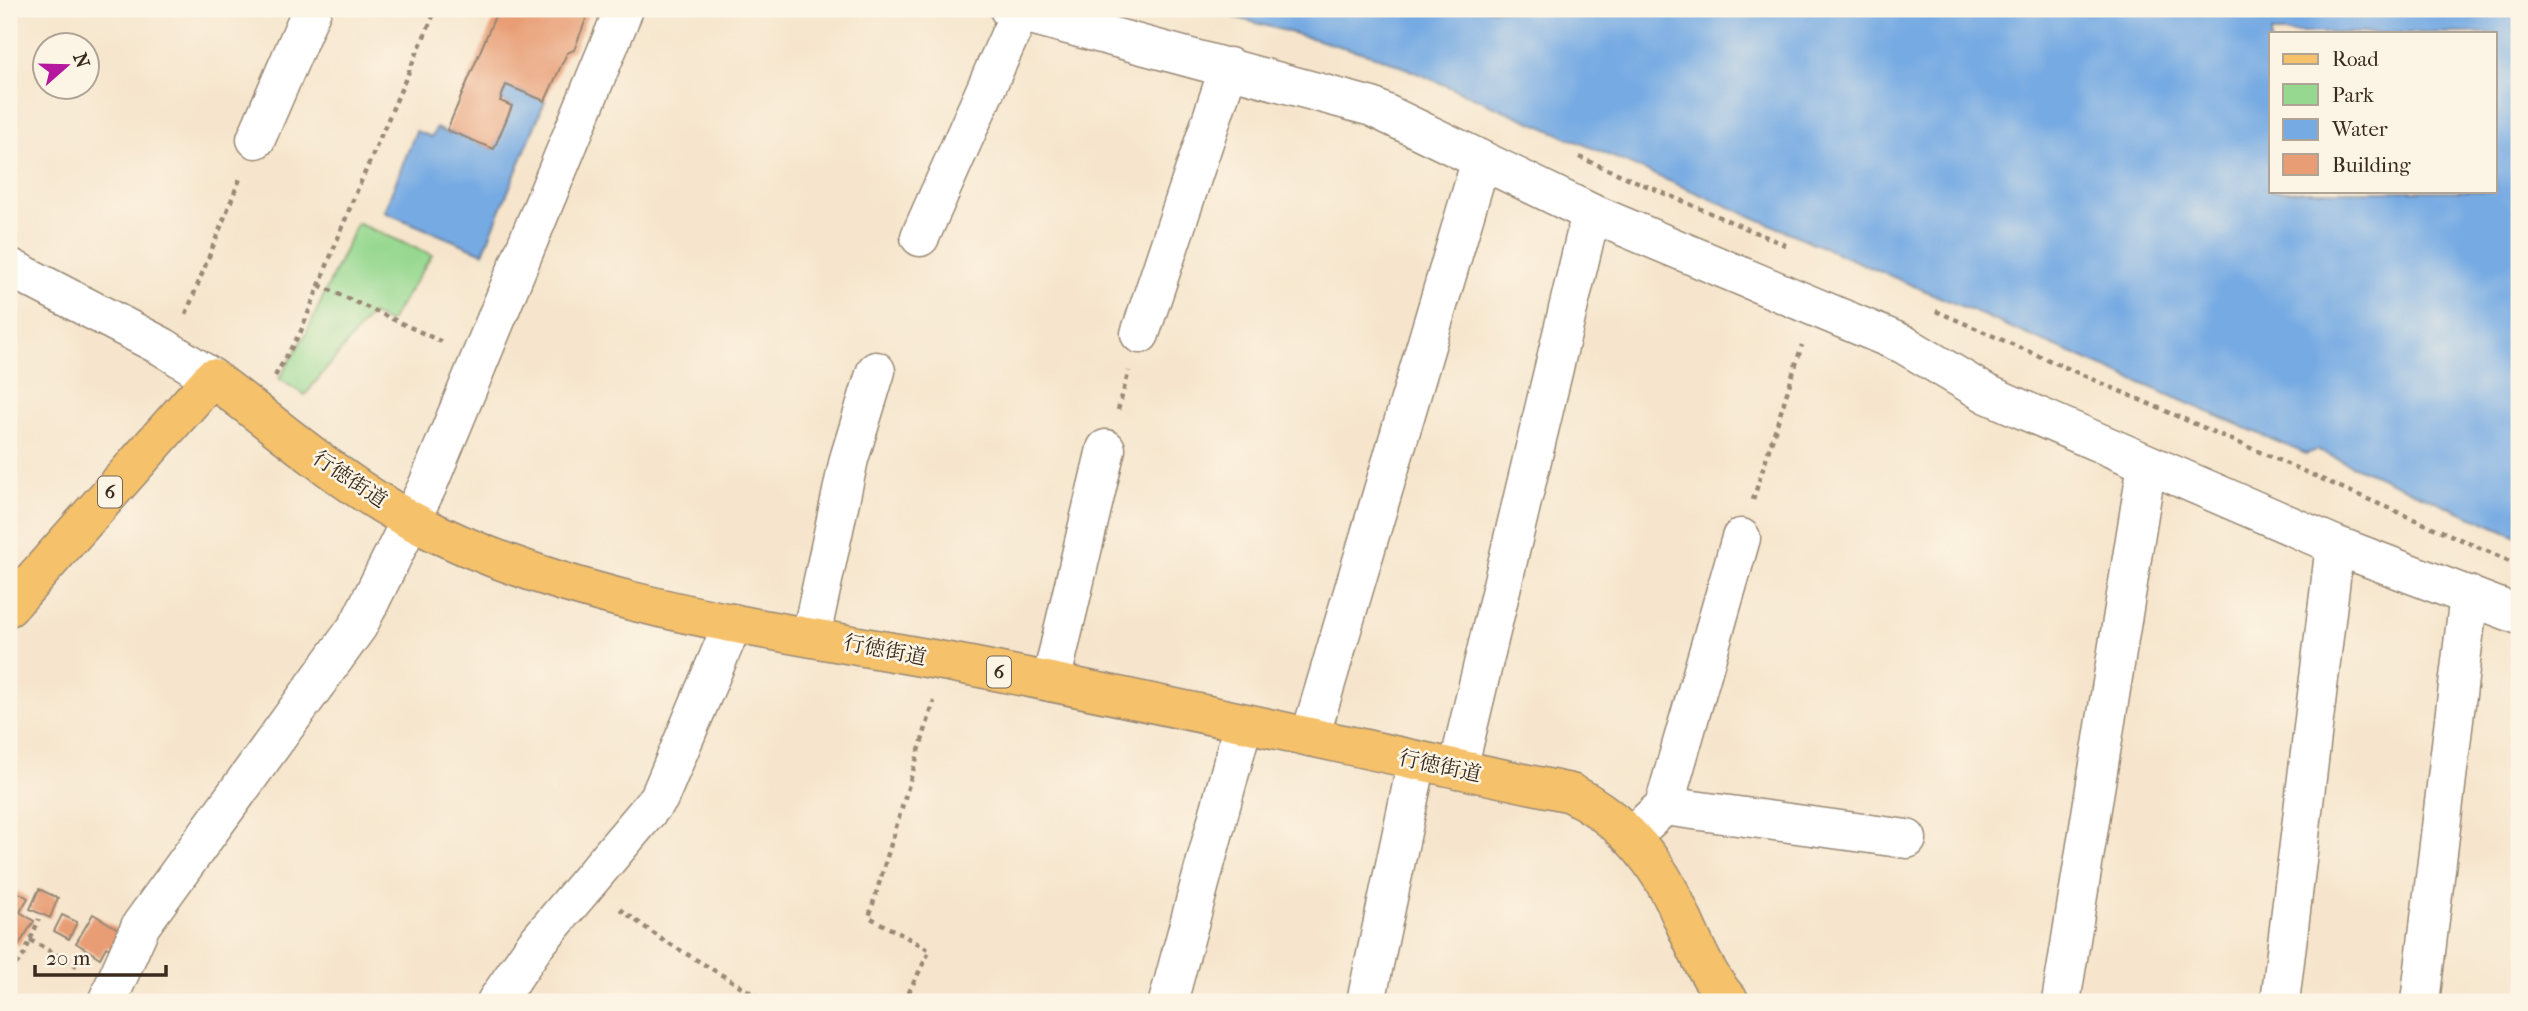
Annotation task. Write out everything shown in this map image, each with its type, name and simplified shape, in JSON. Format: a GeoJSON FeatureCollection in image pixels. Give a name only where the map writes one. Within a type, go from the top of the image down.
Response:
{"type":"FeatureCollection","features":[{"type":"Feature","properties":{"kind":"main road","name":"行徳街道"},"geometry":{"type":"LineString","coordinates":[[212,378],[321,461],[411,520],[495,558],[611,595],[733,623],[1051,682],[1571,793],[1602,809],[1632,836],[1671,894],[1698,958],[1730,1002]]}},
{"type":"Feature","properties":{"kind":"main road","name":"6"},"geometry":{"type":"LineString","coordinates":[[9,607],[212,378]]}},
{"type":"Feature","properties":{"kind":"street"},"geometry":{"type":"LineString","coordinates":[[256,139],[312,9]]}},
{"type":"Feature","properties":{"kind":"street"},"geometry":{"type":"LineString","coordinates":[[110,994],[141,925],[358,626],[411,520],[481,360],[624,9]]}},
{"type":"Feature","properties":{"kind":"street"},"geometry":{"type":"LineString","coordinates":[[920,237],[1014,10],[1229,66],[1372,107],[1591,213],[1903,344],[1987,394],[2335,545],[2519,615]]}},
{"type":"Feature","properties":{"kind":"street"},"geometry":{"type":"LineString","coordinates":[[1140,334],[1229,66]]}},
{"type":"Feature","properties":{"kind":"street"},"geometry":{"type":"LineString","coordinates":[[1310,737],[1481,160]]}},
{"type":"Feature","properties":{"kind":"street"},"geometry":{"type":"LineString","coordinates":[[1458,769],[1591,213]]}},
{"type":"Feature","properties":{"kind":"street","name":"行徳街道"},"geometry":{"type":"LineString","coordinates":[[9,267],[163,347],[212,378]]}},
{"type":"Feature","properties":{"kind":"street"},"geometry":{"type":"LineString","coordinates":[[811,636],[849,459],[876,371]]}},
{"type":"Feature","properties":{"kind":"street"},"geometry":{"type":"LineString","coordinates":[[1051,682],[1106,449]]}},
{"type":"Feature","properties":{"kind":"street"},"geometry":{"type":"LineString","coordinates":[[2061,1002],[2147,464]]}},
{"type":"Feature","properties":{"kind":"street"},"geometry":{"type":"LineString","coordinates":[[1632,836],[1664,806],[1741,538]]}},
{"type":"Feature","properties":{"kind":"street"},"geometry":{"type":"LineString","coordinates":[[2280,1002],[2335,545]]}},
{"type":"Feature","properties":{"kind":"street"},"geometry":{"type":"LineString","coordinates":[[2420,1002],[2469,595]]}},
{"type":"Feature","properties":{"kind":"street"},"geometry":{"type":"LineString","coordinates":[[496,1002],[536,945],[659,798],[733,623]]}},
{"type":"Feature","properties":{"kind":"street"},"geometry":{"type":"LineString","coordinates":[[1168,1002],[1244,724]]}},
{"type":"Feature","properties":{"kind":"street"},"geometry":{"type":"LineString","coordinates":[[1366,1002],[1417,761]]}},
{"type":"Feature","properties":{"kind":"street"},"geometry":{"type":"LineString","coordinates":[[1664,806],[1907,839]]}},
{"type":"Feature","properties":{"kind":"path"},"geometry":{"type":"LineString","coordinates":[[275,384],[275,375],[301,331],[436,9]]}},
{"type":"Feature","properties":{"kind":"path"},"geometry":{"type":"LineString","coordinates":[[186,315],[256,139]]}},
{"type":"Feature","properties":{"kind":"path"},"geometry":{"type":"LineString","coordinates":[[319,285],[481,360]]}},
{"type":"Feature","properties":{"kind":"path"},"geometry":{"type":"LineString","coordinates":[[1741,538],[1814,308]]}},
{"type":"Feature","properties":{"kind":"path"},"geometry":{"type":"LineString","coordinates":[[1106,449],[1140,334]]}},
{"type":"Feature","properties":{"kind":"path"},"geometry":{"type":"LineString","coordinates":[[904,1002],[930,950],[869,917],[945,661]]}},
{"type":"Feature","properties":{"kind":"path"},"geometry":{"type":"LineString","coordinates":[[588,886],[660,938],[767,1002]]}},
{"type":"Feature","properties":{"kind":"path"},"geometry":{"type":"LineString","coordinates":[[9,972],[23,955],[39,919]]}},
{"type":"Feature","properties":{"kind":"path"},"geometry":{"type":"LineString","coordinates":[[30,940],[110,994]]}},
{"type":"Feature","properties":{"kind":"green space"},"geometry":{"type":"Polygon","coordinates":[[[357,223],[432,255],[389,323],[371,314],[305,395],[279,379],[307,332],[357,223]]]}},
{"type":"Feature","properties":{"kind":"water"},"geometry":{"type":"Polygon","coordinates":[[[1206,9],[2519,9],[2519,537],[2317,450],[2306,454],[1382,58],[1206,9]]]}},
{"type":"Feature","properties":{"kind":"water"},"geometry":{"type":"Polygon","coordinates":[[[506,85],[545,101],[483,253],[384,212],[416,131],[432,137],[436,128],[449,134],[450,131],[494,149],[512,106],[500,101],[506,85]]]}},
{"type":"Feature","properties":{"kind":"building"},"geometry":{"type":"Polygon","coordinates":[[[498,9],[590,9],[574,50],[567,53],[545,101],[506,85],[500,101],[512,106],[494,149],[447,130],[498,9]]]}},
{"type":"Feature","properties":{"kind":"building"},"geometry":{"type":"Polygon","coordinates":[[[9,887],[28,898],[20,912],[34,921],[18,946],[9,940],[9,887]]]}},
{"type":"Feature","properties":{"kind":"building"},"geometry":{"type":"Polygon","coordinates":[[[39,889],[58,898],[50,918],[30,909],[39,889]]]}},
{"type":"Feature","properties":{"kind":"building"},"geometry":{"type":"Polygon","coordinates":[[[93,914],[123,932],[112,950],[106,947],[100,958],[76,943],[93,914]]]}},
{"type":"Feature","properties":{"kind":"building"},"geometry":{"type":"Polygon","coordinates":[[[62,915],[77,922],[69,939],[54,931],[62,915]]]}}]}
